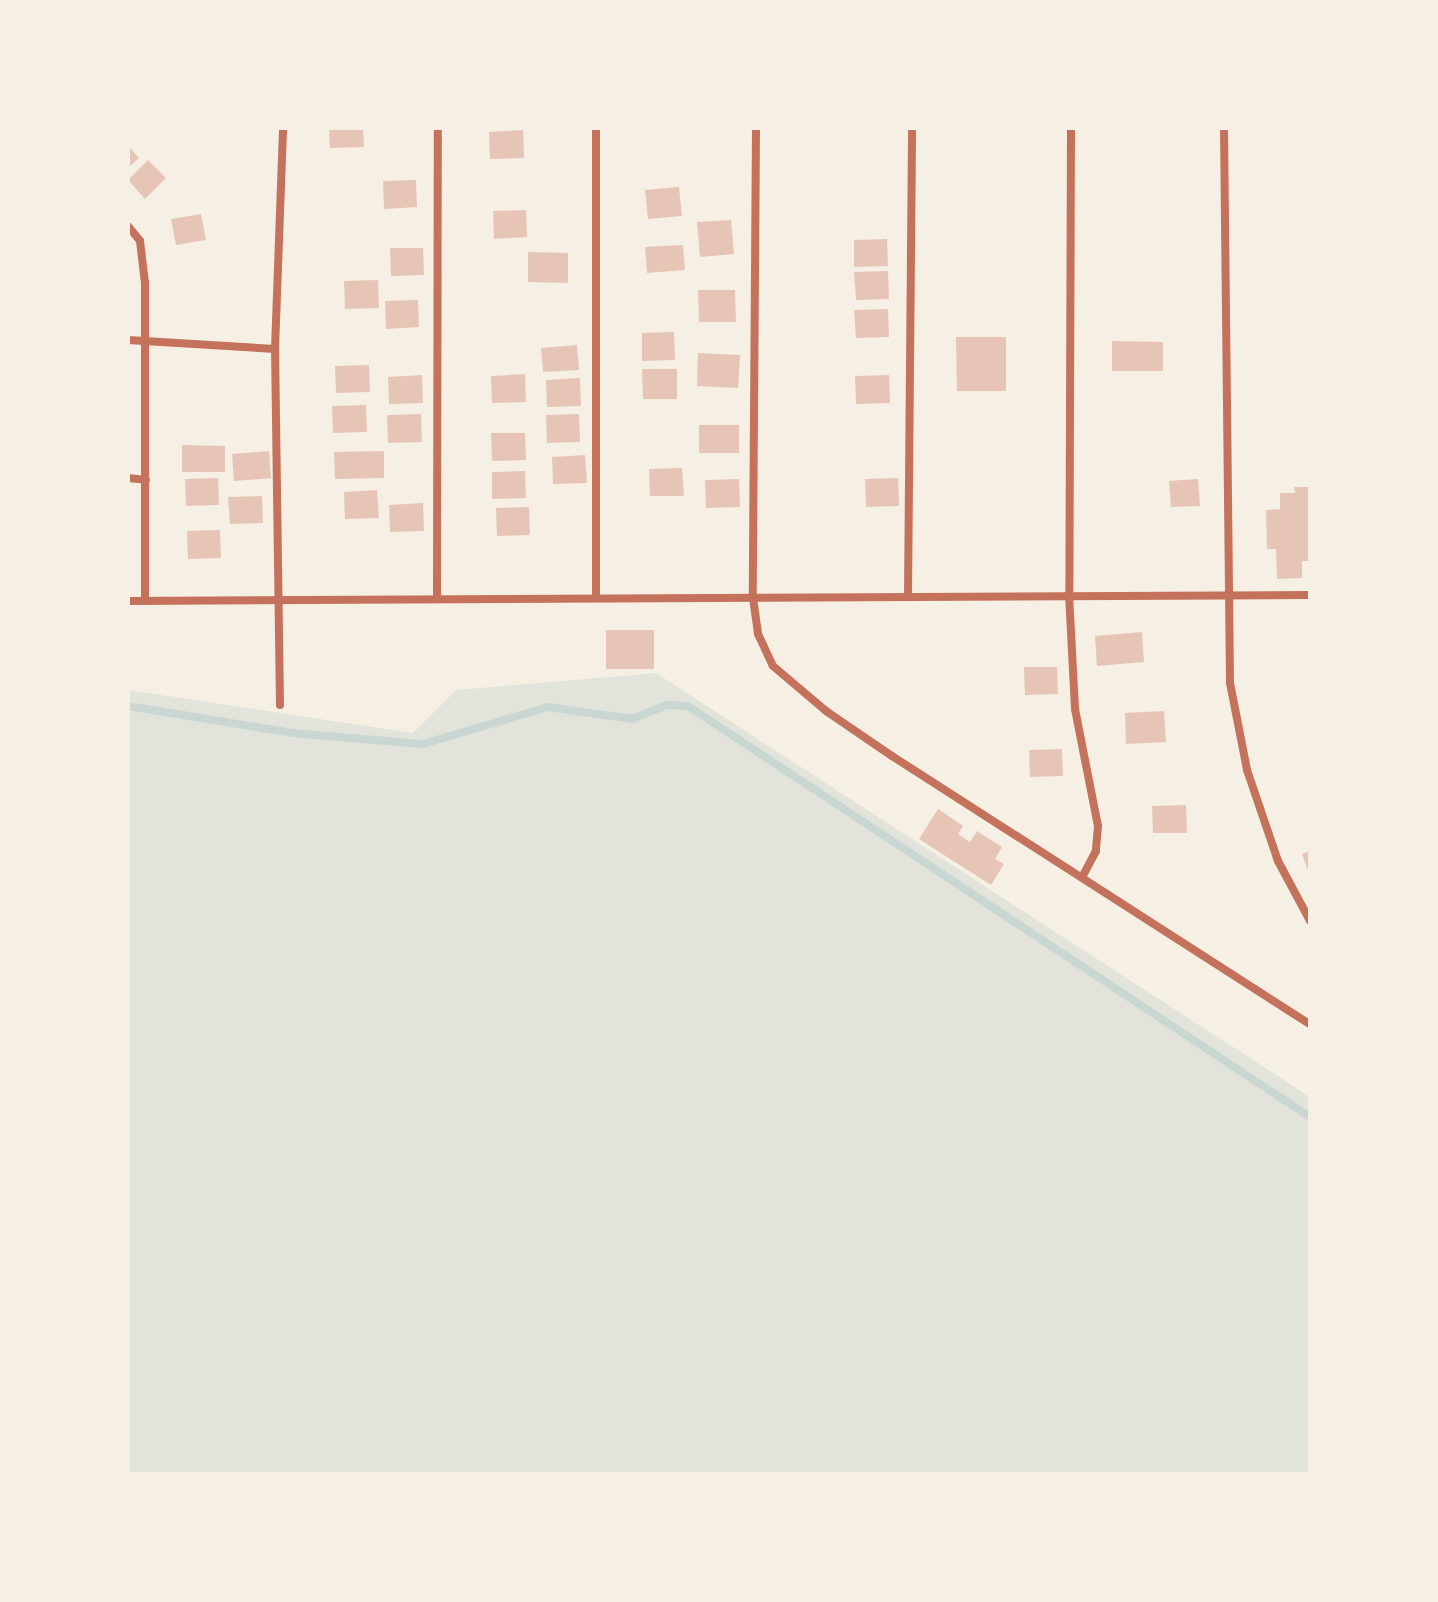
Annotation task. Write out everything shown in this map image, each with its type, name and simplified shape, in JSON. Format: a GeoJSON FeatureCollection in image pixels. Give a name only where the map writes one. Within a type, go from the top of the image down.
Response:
{"type":"FeatureCollection","features":[{"type":"Feature","properties":{"kind":"street"},"geometry":{"type":"LineString","coordinates":[[280,705],[275,349],[283,128]]}},
{"type":"Feature","properties":{"kind":"street"},"geometry":{"type":"LineString","coordinates":[[437,595],[438,128]]}},
{"type":"Feature","properties":{"kind":"street"},"geometry":{"type":"LineString","coordinates":[[596,128],[596,597]]}},
{"type":"Feature","properties":{"kind":"street"},"geometry":{"type":"LineString","coordinates":[[756,128],[753,598],[758,634],[773,666],[816,702],[1310,1024]]}},
{"type":"Feature","properties":{"kind":"street"},"geometry":{"type":"LineString","coordinates":[[908,596],[912,128]]}},
{"type":"Feature","properties":{"kind":"street"},"geometry":{"type":"LineString","coordinates":[[1071,128],[1069,594],[1075,709],[1098,826],[1096,851],[1083,875]]}},
{"type":"Feature","properties":{"kind":"street"},"geometry":{"type":"LineString","coordinates":[[1224,128],[1226,595],[1230,683],[1247,770],[1278,861],[1310,921]]}},
{"type":"Feature","properties":{"kind":"street"},"geometry":{"type":"LineString","coordinates":[[128,226],[140,241],[144,269],[145,601]]}},
{"type":"Feature","properties":{"kind":"street"},"geometry":{"type":"LineString","coordinates":[[128,340],[275,349]]}},
{"type":"Feature","properties":{"kind":"street"},"geometry":{"type":"LineString","coordinates":[[128,478],[146,480]]}},
{"type":"Feature","properties":{"kind":"street"},"geometry":{"type":"LineString","coordinates":[[128,601],[437,595],[753,598],[1310,595]]}},
{"type":"Feature","properties":{"kind":"shaded area"},"geometry":{"type":"Polygon","coordinates":[[[656,673],[1310,1097],[1310,1474],[128,1474],[128,690],[413,733],[456,690],[656,673]]]}},
{"type":"Feature","properties":{"kind":"building"},"geometry":{"type":"Polygon","coordinates":[[[329,128],[363,128],[364,147],[330,148],[329,128]]]}},
{"type":"Feature","properties":{"kind":"building"},"geometry":{"type":"Polygon","coordinates":[[[523,130],[524,158],[490,159],[489,132],[523,130]]]}},
{"type":"Feature","properties":{"kind":"building"},"geometry":{"type":"Polygon","coordinates":[[[128,146],[139,158],[128,168],[128,146]]]}},
{"type":"Feature","properties":{"kind":"building"},"geometry":{"type":"Polygon","coordinates":[[[148,160],[166,178],[145,199],[128,180],[148,160]]]}},
{"type":"Feature","properties":{"kind":"building"},"geometry":{"type":"Polygon","coordinates":[[[416,180],[417,207],[384,209],[383,181],[416,180]]]}},
{"type":"Feature","properties":{"kind":"building"},"geometry":{"type":"Polygon","coordinates":[[[679,187],[682,216],[648,219],[645,190],[679,187]]]}},
{"type":"Feature","properties":{"kind":"building"},"geometry":{"type":"Polygon","coordinates":[[[526,210],[527,237],[494,239],[493,211],[526,210]]]}},
{"type":"Feature","properties":{"kind":"building"},"geometry":{"type":"Polygon","coordinates":[[[201,214],[206,240],[176,245],[171,219],[201,214]]]}},
{"type":"Feature","properties":{"kind":"building"},"geometry":{"type":"Polygon","coordinates":[[[731,220],[734,254],[700,257],[697,222],[731,220]]]}},
{"type":"Feature","properties":{"kind":"building"},"geometry":{"type":"Polygon","coordinates":[[[887,239],[888,266],[854,267],[854,240],[887,239]]]}},
{"type":"Feature","properties":{"kind":"building"},"geometry":{"type":"Polygon","coordinates":[[[683,245],[685,270],[647,273],[645,247],[683,245]]]}},
{"type":"Feature","properties":{"kind":"building"},"geometry":{"type":"Polygon","coordinates":[[[390,248],[423,248],[424,275],[391,276],[390,248]]]}},
{"type":"Feature","properties":{"kind":"building"},"geometry":{"type":"Polygon","coordinates":[[[528,252],[568,253],[568,283],[528,282],[528,252]]]}},
{"type":"Feature","properties":{"kind":"building"},"geometry":{"type":"Polygon","coordinates":[[[888,271],[889,299],[856,300],[854,272],[888,271]]]}},
{"type":"Feature","properties":{"kind":"building"},"geometry":{"type":"Polygon","coordinates":[[[378,280],[379,308],[345,309],[344,281],[378,280]]]}},
{"type":"Feature","properties":{"kind":"building"},"geometry":{"type":"Polygon","coordinates":[[[698,290],[735,290],[736,322],[699,322],[698,290]]]}},
{"type":"Feature","properties":{"kind":"building"},"geometry":{"type":"Polygon","coordinates":[[[418,300],[419,327],[386,329],[385,301],[418,300]]]}},
{"type":"Feature","properties":{"kind":"building"},"geometry":{"type":"Polygon","coordinates":[[[888,309],[889,337],[856,338],[854,310],[888,309]]]}},
{"type":"Feature","properties":{"kind":"building"},"geometry":{"type":"Polygon","coordinates":[[[674,332],[675,360],[642,361],[642,333],[674,332]]]}},
{"type":"Feature","properties":{"kind":"building"},"geometry":{"type":"Polygon","coordinates":[[[956,337],[1006,337],[1006,391],[957,391],[956,337]]]}},
{"type":"Feature","properties":{"kind":"building"},"geometry":{"type":"Polygon","coordinates":[[[1112,341],[1163,342],[1163,371],[1112,371],[1112,341]]]}},
{"type":"Feature","properties":{"kind":"building"},"geometry":{"type":"Polygon","coordinates":[[[577,345],[579,370],[543,372],[541,348],[577,345]]]}},
{"type":"Feature","properties":{"kind":"building"},"geometry":{"type":"Polygon","coordinates":[[[698,353],[740,355],[738,388],[697,386],[698,353]]]}},
{"type":"Feature","properties":{"kind":"building"},"geometry":{"type":"Polygon","coordinates":[[[369,365],[370,392],[336,393],[335,366],[369,365]]]}},
{"type":"Feature","properties":{"kind":"building"},"geometry":{"type":"Polygon","coordinates":[[[642,369],[677,369],[677,399],[643,399],[642,369]]]}},
{"type":"Feature","properties":{"kind":"building"},"geometry":{"type":"Polygon","coordinates":[[[525,374],[526,402],[492,403],[491,376],[525,374]]]}},
{"type":"Feature","properties":{"kind":"building"},"geometry":{"type":"Polygon","coordinates":[[[422,375],[423,403],[389,404],[388,377],[422,375]]]}},
{"type":"Feature","properties":{"kind":"building"},"geometry":{"type":"Polygon","coordinates":[[[889,375],[890,403],[856,404],[855,376],[889,375]]]}},
{"type":"Feature","properties":{"kind":"building"},"geometry":{"type":"Polygon","coordinates":[[[580,378],[581,406],[547,407],[546,380],[580,378]]]}},
{"type":"Feature","properties":{"kind":"building"},"geometry":{"type":"Polygon","coordinates":[[[366,405],[367,432],[333,433],[332,406],[366,405]]]}},
{"type":"Feature","properties":{"kind":"building"},"geometry":{"type":"Polygon","coordinates":[[[421,414],[422,442],[388,443],[387,415],[421,414]]]}},
{"type":"Feature","properties":{"kind":"building"},"geometry":{"type":"Polygon","coordinates":[[[579,414],[580,442],[547,443],[546,415],[579,414]]]}},
{"type":"Feature","properties":{"kind":"building"},"geometry":{"type":"Polygon","coordinates":[[[699,425],[739,425],[739,453],[699,453],[699,425]]]}},
{"type":"Feature","properties":{"kind":"building"},"geometry":{"type":"Polygon","coordinates":[[[491,433],[525,433],[526,460],[492,461],[491,433]]]}},
{"type":"Feature","properties":{"kind":"building"},"geometry":{"type":"Polygon","coordinates":[[[182,445],[225,446],[225,472],[182,472],[182,445]]]}},
{"type":"Feature","properties":{"kind":"building"},"geometry":{"type":"Polygon","coordinates":[[[269,451],[271,478],[234,481],[232,454],[269,451]]]}},
{"type":"Feature","properties":{"kind":"building"},"geometry":{"type":"Polygon","coordinates":[[[384,451],[384,478],[335,479],[334,452],[384,451]]]}},
{"type":"Feature","properties":{"kind":"building"},"geometry":{"type":"Polygon","coordinates":[[[585,455],[587,483],[553,484],[552,457],[585,455]]]}},
{"type":"Feature","properties":{"kind":"building"},"geometry":{"type":"Polygon","coordinates":[[[682,468],[684,496],[650,496],[649,469],[682,468]]]}},
{"type":"Feature","properties":{"kind":"building"},"geometry":{"type":"Polygon","coordinates":[[[525,471],[526,498],[492,499],[492,472],[525,471]]]}},
{"type":"Feature","properties":{"kind":"building"},"geometry":{"type":"Polygon","coordinates":[[[218,478],[219,505],[186,506],[185,479],[218,478]]]}},
{"type":"Feature","properties":{"kind":"building"},"geometry":{"type":"Polygon","coordinates":[[[898,478],[899,506],[866,507],[865,479],[898,478]]]}},
{"type":"Feature","properties":{"kind":"building"},"geometry":{"type":"Polygon","coordinates":[[[739,479],[740,507],[706,508],[705,480],[739,479]]]}},
{"type":"Feature","properties":{"kind":"building"},"geometry":{"type":"Polygon","coordinates":[[[1198,479],[1200,506],[1171,507],[1169,481],[1198,479]]]}},
{"type":"Feature","properties":{"kind":"building"},"geometry":{"type":"Polygon","coordinates":[[[1294,487],[1310,487],[1310,561],[1302,561],[1302,578],[1277,579],[1276,549],[1267,549],[1266,510],[1280,509],[1280,493],[1295,493],[1294,487]]]}},
{"type":"Feature","properties":{"kind":"building"},"geometry":{"type":"Polygon","coordinates":[[[377,490],[379,518],[345,519],[344,492],[377,490]]]}},
{"type":"Feature","properties":{"kind":"building"},"geometry":{"type":"Polygon","coordinates":[[[262,496],[263,523],[230,524],[228,497],[262,496]]]}},
{"type":"Feature","properties":{"kind":"building"},"geometry":{"type":"Polygon","coordinates":[[[423,503],[424,531],[390,532],[389,505],[423,503]]]}},
{"type":"Feature","properties":{"kind":"building"},"geometry":{"type":"Polygon","coordinates":[[[529,507],[530,535],[497,536],[496,508],[529,507]]]}},
{"type":"Feature","properties":{"kind":"building"},"geometry":{"type":"Polygon","coordinates":[[[220,530],[221,558],[188,559],[187,531],[220,530]]]}},
{"type":"Feature","properties":{"kind":"building"},"geometry":{"type":"Polygon","coordinates":[[[606,630],[654,630],[654,669],[606,669],[606,630]]]}},
{"type":"Feature","properties":{"kind":"building"},"geometry":{"type":"Polygon","coordinates":[[[1142,632],[1144,662],[1097,666],[1095,636],[1142,632]]]}},
{"type":"Feature","properties":{"kind":"building"},"geometry":{"type":"Polygon","coordinates":[[[1024,667],[1057,667],[1058,694],[1025,695],[1024,667]]]}},
{"type":"Feature","properties":{"kind":"building"},"geometry":{"type":"Polygon","coordinates":[[[1164,711],[1166,742],[1126,744],[1125,713],[1164,711]]]}},
{"type":"Feature","properties":{"kind":"building"},"geometry":{"type":"Polygon","coordinates":[[[1062,749],[1063,776],[1030,777],[1029,750],[1062,749]]]}},
{"type":"Feature","properties":{"kind":"building"},"geometry":{"type":"Polygon","coordinates":[[[1186,805],[1187,833],[1153,833],[1152,806],[1186,805]]]}},
{"type":"Feature","properties":{"kind":"building"},"geometry":{"type":"Polygon","coordinates":[[[938,809],[963,826],[958,834],[970,842],[977,831],[1002,847],[995,859],[1004,864],[991,885],[919,839],[938,809]]]}},
{"type":"Feature","properties":{"kind":"building"},"geometry":{"type":"Polygon","coordinates":[[[1310,851],[1310,876],[1302,854],[1310,851]]]}},
{"type":"Feature","properties":{"kind":"waterway"},"geometry":{"type":"LineString","coordinates":[[128,706],[292,733],[423,744],[548,707],[632,719],[667,705],[688,706],[1310,1117]]}}]}
